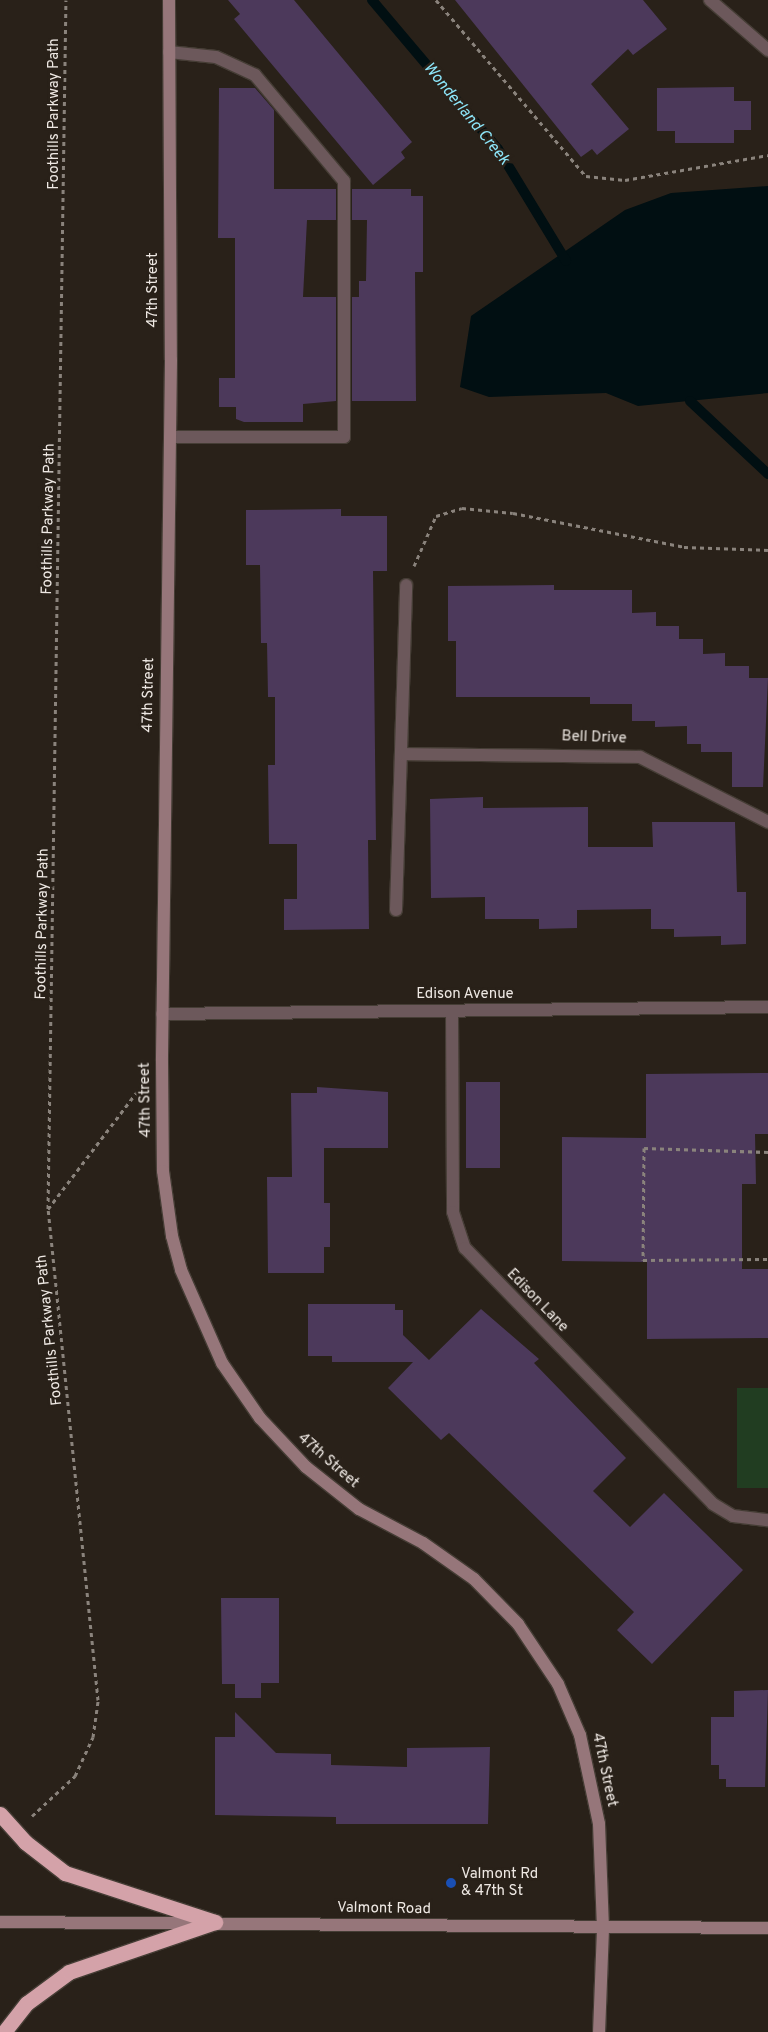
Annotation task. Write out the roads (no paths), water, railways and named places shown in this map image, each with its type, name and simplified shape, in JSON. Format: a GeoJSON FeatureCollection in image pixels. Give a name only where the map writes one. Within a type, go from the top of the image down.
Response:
{"type":"FeatureCollection","features":[{"type":"Feature","properties":{"kind":"highway"},"geometry":{"type":"LineString","coordinates":[[0,1814],[25,1842],[65,1873],[215,1922]]}},
{"type":"Feature","properties":{"kind":"highway"},"geometry":{"type":"LineString","coordinates":[[4,2032],[28,2004],[69,1972],[215,1922]]}},
{"type":"Feature","properties":{"kind":"street","name":"47th Street"},"geometry":{"type":"LineString","coordinates":[[168,0],[170,437],[162,1062],[163,1171],[172,1236],[181,1270],[222,1363],[260,1418],[306,1467],[358,1509],[423,1542],[474,1579],[518,1624],[553,1675],[572,1713],[592,1778],[601,1847],[603,1929],[599,2032]]}},
{"type":"Feature","properties":{"kind":"street"},"geometry":{"type":"LineString","coordinates":[[710,0],[768,50]]}},
{"type":"Feature","properties":{"kind":"street"},"geometry":{"type":"LineString","coordinates":[[169,52],[216,57],[255,75],[344,182],[344,437],[170,437]]}},
{"type":"Feature","properties":{"kind":"street"},"geometry":{"type":"LineString","coordinates":[[396,910],[403,754],[406,585]]}},
{"type":"Feature","properties":{"kind":"street","name":"Bell Drive"},"geometry":{"type":"LineString","coordinates":[[403,754],[640,757],[768,822]]}},
{"type":"Feature","properties":{"kind":"street","name":"Edison Avenue"},"geometry":{"type":"LineString","coordinates":[[162,1014],[768,1007]]}},
{"type":"Feature","properties":{"kind":"street","name":"Edison Lane"},"geometry":{"type":"LineString","coordinates":[[452,1011],[453,1212],[465,1248],[713,1504],[733,1516],[768,1520]]}},
{"type":"Feature","properties":{"kind":"street","name":"Valmont Road"},"geometry":{"type":"LineString","coordinates":[[0,1922],[215,1922],[603,1929],[768,1928]]}},
{"type":"Feature","properties":{"kind":"waterway","name":"Wonderland Creek"},"geometry":{"type":"LineString","coordinates":[[372,0],[498,149],[566,261]]}},
{"type":"Feature","properties":{"kind":"waterway","name":"Wonderland Creek"},"geometry":{"type":"LineString","coordinates":[[690,401],[768,474]]}},
{"type":"Feature","properties":{"kind":"place","name":"Valmont Rd & 47th St"},"geometry":{"type":"Point","coordinates":[451,1883]}}]}
